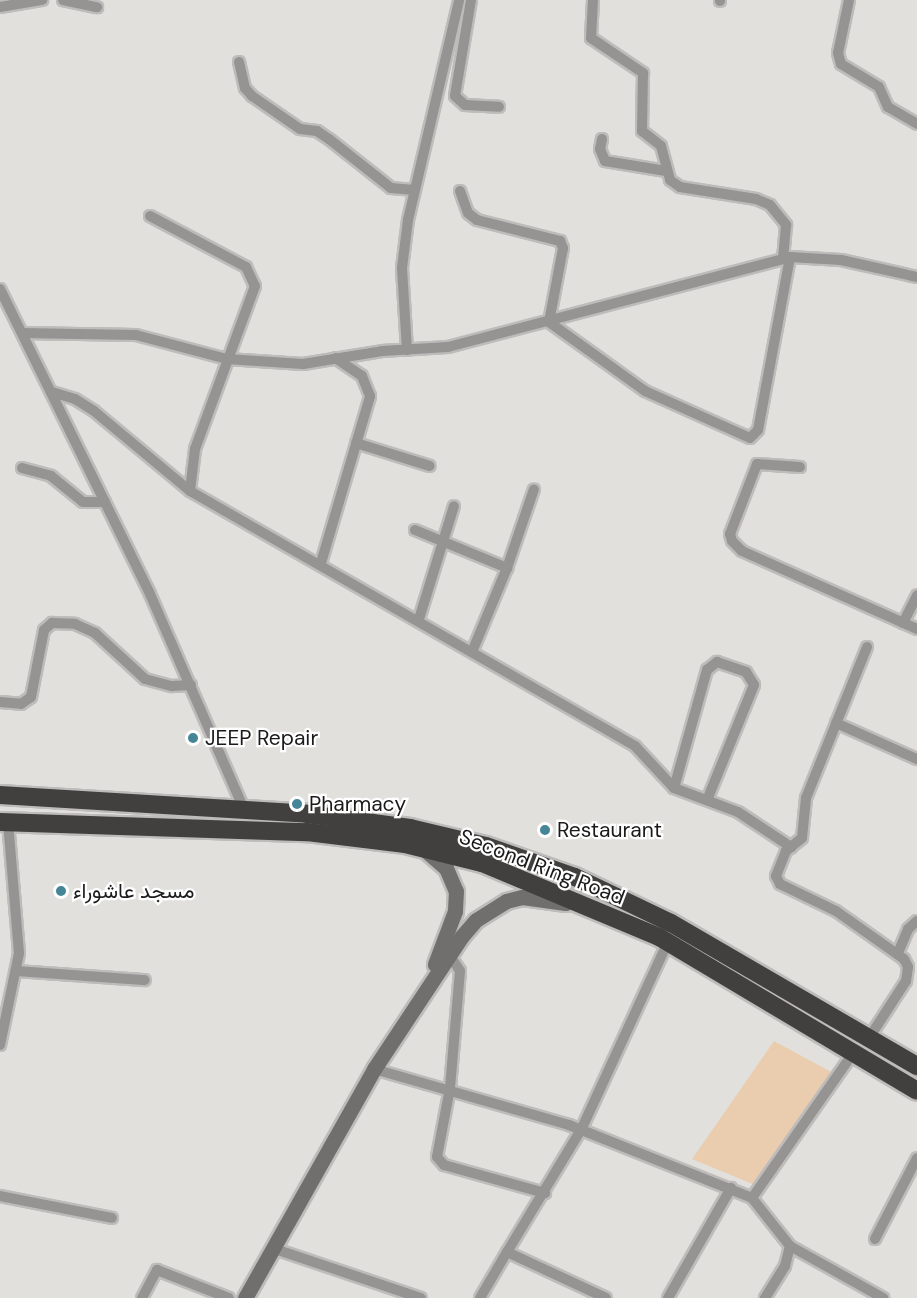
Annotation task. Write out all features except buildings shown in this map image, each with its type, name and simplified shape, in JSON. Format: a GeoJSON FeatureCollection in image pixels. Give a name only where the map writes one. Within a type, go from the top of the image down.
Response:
{"type":"FeatureCollection","features":[{"type":"Feature","properties":{"kind":"highway","name":"Second Ring Road"},"geometry":{"type":"LineString","coordinates":[[0,795],[244,809],[410,828],[469,841],[538,863],[671,923],[917,1066]]}},
{"type":"Feature","properties":{"kind":"highway","name":"Second Ring Road"},"geometry":{"type":"LineString","coordinates":[[4,822],[275,830],[360,837],[423,848],[482,863],[668,942],[917,1090]]}},
{"type":"Feature","properties":{"kind":"street"},"geometry":{"type":"LineString","coordinates":[[0,7],[42,0]]}},
{"type":"Feature","properties":{"kind":"street"},"geometry":{"type":"LineString","coordinates":[[63,0],[97,7]]}},
{"type":"Feature","properties":{"kind":"street"},"geometry":{"type":"LineString","coordinates":[[407,350],[402,268],[414,190],[459,0]]}},
{"type":"Feature","properties":{"kind":"street"},"geometry":{"type":"LineString","coordinates":[[471,0],[455,96],[465,105],[499,107]]}},
{"type":"Feature","properties":{"kind":"street"},"geometry":{"type":"LineString","coordinates":[[549,322],[645,391],[750,438],[758,430],[786,258],[786,225],[770,205],[756,199],[680,187],[670,180],[661,146],[642,131],[643,73],[591,38],[593,0]]}},
{"type":"Feature","properties":{"kind":"street"},"geometry":{"type":"LineString","coordinates":[[849,0],[838,53],[840,63],[847,71],[874,84],[888,106],[917,124]]}},
{"type":"Feature","properties":{"kind":"street"},"geometry":{"type":"LineString","coordinates":[[239,62],[245,88],[252,96],[300,129],[317,131],[391,188],[414,190]]}},
{"type":"Feature","properties":{"kind":"street"},"geometry":{"type":"LineString","coordinates":[[602,139],[600,149],[604,161],[666,171]]}},
{"type":"Feature","properties":{"kind":"street"},"geometry":{"type":"LineString","coordinates":[[460,191],[468,213],[477,220],[560,241],[563,248],[549,322]]}},
{"type":"Feature","properties":{"kind":"street"},"geometry":{"type":"LineString","coordinates":[[150,216],[239,262],[253,276],[255,286],[195,449],[190,490]]}},
{"type":"Feature","properties":{"kind":"street"},"geometry":{"type":"LineString","coordinates":[[22,333],[136,335],[227,359],[303,364],[335,358],[448,347],[786,258],[841,260],[917,277]]}},
{"type":"Feature","properties":{"kind":"street"},"geometry":{"type":"LineString","coordinates":[[0,289],[4,303],[52,392],[191,685],[244,809]]}},
{"type":"Feature","properties":{"kind":"street"},"geometry":{"type":"LineString","coordinates":[[321,563],[370,396],[369,386],[362,376],[335,358]]}},
{"type":"Feature","properties":{"kind":"street"},"geometry":{"type":"LineString","coordinates":[[52,392],[75,399],[94,411],[190,490],[418,619],[635,747],[674,788],[708,798],[738,812],[790,847]]}},
{"type":"Feature","properties":{"kind":"street"},"geometry":{"type":"LineString","coordinates":[[356,443],[430,466]]}},
{"type":"Feature","properties":{"kind":"street"},"geometry":{"type":"LineString","coordinates":[[800,467],[757,464],[730,534],[732,541],[742,551],[917,629]]}},
{"type":"Feature","properties":{"kind":"street"},"geometry":{"type":"LineString","coordinates":[[22,468],[51,476],[83,502],[105,502]]}},
{"type":"Feature","properties":{"kind":"street"},"geometry":{"type":"LineString","coordinates":[[472,652],[507,568],[534,489]]}},
{"type":"Feature","properties":{"kind":"street"},"geometry":{"type":"LineString","coordinates":[[418,619],[454,506]]}},
{"type":"Feature","properties":{"kind":"street"},"geometry":{"type":"LineString","coordinates":[[414,530],[444,540],[507,568]]}},
{"type":"Feature","properties":{"kind":"street"},"geometry":{"type":"LineString","coordinates":[[903,623],[917,595]]}},
{"type":"Feature","properties":{"kind":"street"},"geometry":{"type":"LineString","coordinates":[[0,702],[21,704],[31,697],[44,630],[52,623],[75,624],[95,633],[145,679],[172,686],[191,685]]}},
{"type":"Feature","properties":{"kind":"street"},"geometry":{"type":"LineString","coordinates":[[867,647],[806,798],[802,837],[790,847],[776,876],[780,884],[836,911],[898,953],[909,967],[906,981],[869,1038]]}},
{"type":"Feature","properties":{"kind":"street"},"geometry":{"type":"LineString","coordinates":[[674,788],[707,670],[717,662],[746,672],[754,685],[708,798]]}},
{"type":"Feature","properties":{"kind":"street"},"geometry":{"type":"LineString","coordinates":[[836,723],[917,759]]}},
{"type":"Feature","properties":{"kind":"street"},"geometry":{"type":"LineString","coordinates":[[0,1045],[18,971],[19,929],[9,871],[4,822]]}},
{"type":"Feature","properties":{"kind":"street"},"geometry":{"type":"LineString","coordinates":[[238,1298],[307,1171],[437,960],[455,910],[456,891],[446,868],[423,848]]}},
{"type":"Feature","properties":{"kind":"street"},"geometry":{"type":"LineString","coordinates":[[245,1298],[374,1069],[449,954],[476,920],[506,901],[522,897],[588,908]]}},
{"type":"Feature","properties":{"kind":"street"},"geometry":{"type":"LineString","coordinates":[[898,953],[908,929],[917,921]]}},
{"type":"Feature","properties":{"kind":"street"},"geometry":{"type":"LineString","coordinates":[[480,1298],[581,1130],[668,942]]}},
{"type":"Feature","properties":{"kind":"street"},"geometry":{"type":"LineString","coordinates":[[449,954],[460,971],[450,1088],[437,1150],[439,1162],[545,1193]]}},
{"type":"Feature","properties":{"kind":"street"},"geometry":{"type":"LineString","coordinates":[[18,971],[145,980]]}},
{"type":"Feature","properties":{"kind":"street"},"geometry":{"type":"LineString","coordinates":[[752,1198],[796,1140],[853,1053]]}},
{"type":"Feature","properties":{"kind":"street"},"geometry":{"type":"LineString","coordinates":[[374,1069],[450,1088],[581,1130],[731,1188],[752,1198],[790,1246],[883,1298]]}},
{"type":"Feature","properties":{"kind":"street"},"geometry":{"type":"LineString","coordinates":[[875,1239],[917,1158]]}},
{"type":"Feature","properties":{"kind":"street"},"geometry":{"type":"LineString","coordinates":[[668,1298],[731,1188]]}},
{"type":"Feature","properties":{"kind":"street"},"geometry":{"type":"LineString","coordinates":[[0,1196],[112,1218]]}},
{"type":"Feature","properties":{"kind":"street"},"geometry":{"type":"LineString","coordinates":[[765,1298],[785,1266],[790,1246]]}},
{"type":"Feature","properties":{"kind":"street"},"geometry":{"type":"LineString","coordinates":[[272,1248],[421,1298]]}},
{"type":"Feature","properties":{"kind":"street"},"geometry":{"type":"LineString","coordinates":[[507,1252],[606,1298]]}},
{"type":"Feature","properties":{"kind":"street"},"geometry":{"type":"LineString","coordinates":[[142,1298],[157,1270],[229,1298]]}},
{"type":"Feature","properties":{"kind":"shaded area"},"geometry":{"type":"Polygon","coordinates":[[[774,1041],[835,1074],[755,1185],[692,1159],[774,1041]]]}},
{"type":"Feature","properties":{"kind":"place","name":"JEEP Repair"},"geometry":{"type":"Point","coordinates":[193,738]}},
{"type":"Feature","properties":{"kind":"place","name":"Pharmacy"},"geometry":{"type":"Point","coordinates":[297,804]}},
{"type":"Feature","properties":{"kind":"place","name":"Restaurant"},"geometry":{"type":"Point","coordinates":[545,830]}},
{"type":"Feature","properties":{"kind":"place","name":"مسجد عاشوراء"},"geometry":{"type":"Point","coordinates":[61,891]}}]}
